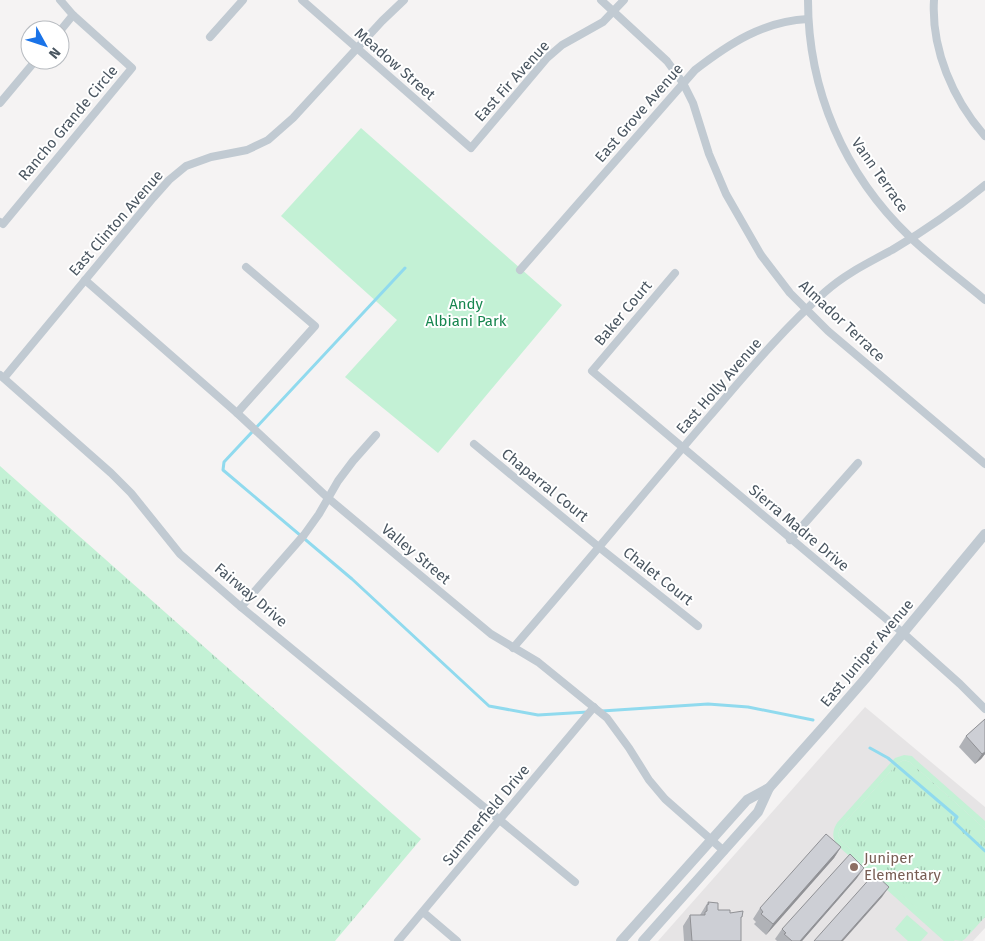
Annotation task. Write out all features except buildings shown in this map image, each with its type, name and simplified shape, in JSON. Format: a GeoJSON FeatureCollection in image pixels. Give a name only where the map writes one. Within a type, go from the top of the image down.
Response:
{"type":"FeatureCollection","features":[{"type":"Feature","properties":{"kind":"street","name":"Rancho Grande Circle"},"geometry":{"type":"LineString","coordinates":[[0,222],[3,224],[132,68],[73,15],[60,0]]}},
{"type":"Feature","properties":{"kind":"street"},"geometry":{"type":"LineString","coordinates":[[210,37],[243,0]]}},
{"type":"Feature","properties":{"kind":"street","name":"Meadow Street"},"geometry":{"type":"LineString","coordinates":[[302,0],[471,148]]}},
{"type":"Feature","properties":{"kind":"street","name":"East Clinton Avenue"},"geometry":{"type":"LineString","coordinates":[[2,376],[169,180],[186,166],[211,157],[247,150],[268,140],[293,118],[404,0]]}},
{"type":"Feature","properties":{"kind":"street","name":"Almador Terrace"},"geometry":{"type":"LineString","coordinates":[[602,0],[667,61],[684,84],[693,103],[709,154],[726,194],[761,255],[790,293],[828,331],[985,464]]}},
{"type":"Feature","properties":{"kind":"street","name":"East Fir Avenue"},"geometry":{"type":"LineString","coordinates":[[471,148],[547,58],[562,45],[603,22],[615,12],[624,0]]}},
{"type":"Feature","properties":{"kind":"street","name":"Vann Terrace"},"geometry":{"type":"LineString","coordinates":[[808,0],[810,44],[823,101],[833,128],[850,161],[877,201],[911,238],[985,300]]}},
{"type":"Feature","properties":{"kind":"street"},"geometry":{"type":"LineString","coordinates":[[934,0],[935,33],[940,54],[955,92],[974,123],[985,136]]}},
{"type":"Feature","properties":{"kind":"street"},"geometry":{"type":"LineString","coordinates":[[69,20],[73,15]]}},
{"type":"Feature","properties":{"kind":"street","name":"East Grove Avenue"},"geometry":{"type":"LineString","coordinates":[[520,270],[695,70],[720,51],[748,34],[773,24],[808,19]]}},
{"type":"Feature","properties":{"kind":"street"},"geometry":{"type":"LineString","coordinates":[[0,103],[28,70]]}},
{"type":"Feature","properties":{"kind":"street","name":"East Holly Avenue"},"geometry":{"type":"LineString","coordinates":[[513,648],[765,353],[806,309],[848,274],[911,238],[985,185]]}},
{"type":"Feature","properties":{"kind":"street"},"geometry":{"type":"LineString","coordinates":[[237,413],[314,326],[246,267]]}},
{"type":"Feature","properties":{"kind":"street","name":"Baker Court"},"geometry":{"type":"LineString","coordinates":[[592,371],[675,273]]}},
{"type":"Feature","properties":{"kind":"street","name":"Valley Street"},"geometry":{"type":"LineString","coordinates":[[85,280],[237,413],[328,498],[491,634],[538,662],[607,718],[617,730],[649,780],[665,799],[724,851]]}},
{"type":"Feature","properties":{"kind":"street","name":"Sierra Madre Drive"},"geometry":{"type":"LineString","coordinates":[[592,371],[790,540],[903,633],[985,709]]}},
{"type":"Feature","properties":{"kind":"street","name":"Fairway Drive"},"geometry":{"type":"LineString","coordinates":[[2,376],[111,473],[131,493],[180,554],[575,882]]}},
{"type":"Feature","properties":{"kind":"street"},"geometry":{"type":"LineString","coordinates":[[241,606],[304,535],[353,461],[376,435]]}},
{"type":"Feature","properties":{"kind":"street","name":"Chaparral Court"},"geometry":{"type":"LineString","coordinates":[[474,444],[600,548]]}},
{"type":"Feature","properties":{"kind":"street"},"geometry":{"type":"LineString","coordinates":[[790,540],[858,462]]}},
{"type":"Feature","properties":{"kind":"street","name":"East Juniper Avenue"},"geometry":{"type":"LineString","coordinates":[[643,941],[758,812],[769,788],[865,679],[985,534]]}},
{"type":"Feature","properties":{"kind":"street","name":"Chalet Court"},"geometry":{"type":"LineString","coordinates":[[600,548],[698,626]]}},
{"type":"Feature","properties":{"kind":"street","name":"Summerfield Drive"},"geometry":{"type":"LineString","coordinates":[[398,941],[594,707]]}},
{"type":"Feature","properties":{"kind":"street","name":"East Juniper Avenue"},"geometry":{"type":"LineString","coordinates":[[621,941],[747,800],[769,788]]}},
{"type":"Feature","properties":{"kind":"street"},"geometry":{"type":"LineString","coordinates":[[423,912],[457,941]]}},
{"type":"Feature","properties":{"kind":"shaded area","name":"Juniper Elementary"},"geometry":{"type":"Polygon","coordinates":[[[865,707],[985,807],[985,928],[973,941],[658,941],[865,707]]]}},
{"type":"Feature","properties":{"kind":"green space","name":"Andy Albiani Park"},"geometry":{"type":"Polygon","coordinates":[[[361,128],[562,305],[438,453],[345,377],[397,320],[281,216],[361,128]]]}},
{"type":"Feature","properties":{"kind":"green space"},"geometry":{"type":"Polygon","coordinates":[[[0,466],[421,839],[335,941],[0,941],[0,466]]]}},
{"type":"Feature","properties":{"kind":"green space"},"geometry":{"type":"Polygon","coordinates":[[[904,755],[912,756],[985,821],[985,829],[910,762],[904,760],[898,763],[840,828],[838,835],[841,841],[955,941],[944,941],[837,845],[834,840],[833,832],[837,823],[895,758],[904,755]]]}},
{"type":"Feature","properties":{"kind":"green space"},"geometry":{"type":"Polygon","coordinates":[[[904,760],[910,762],[985,829],[985,917],[962,941],[953,940],[841,841],[838,835],[840,828],[898,763],[904,760]]]}},
{"type":"Feature","properties":{"kind":"green space"},"geometry":{"type":"Polygon","coordinates":[[[907,915],[928,933],[921,941],[908,941],[895,929],[907,915]]]}},
{"type":"Feature","properties":{"kind":"waterway"},"geometry":{"type":"LineString","coordinates":[[405,268],[224,462],[223,470],[352,579],[489,706],[538,715],[588,712]]}},
{"type":"Feature","properties":{"kind":"waterway"},"geometry":{"type":"LineString","coordinates":[[602,711],[708,704],[748,707],[813,720]]}},
{"type":"Feature","properties":{"kind":"waterway"},"geometry":{"type":"LineString","coordinates":[[870,748],[888,758],[957,817],[954,822],[985,851]]}},
{"type":"Feature","properties":{"kind":"place","name":"Juniper Elementary"},"geometry":{"type":"Point","coordinates":[854,867]}}]}
